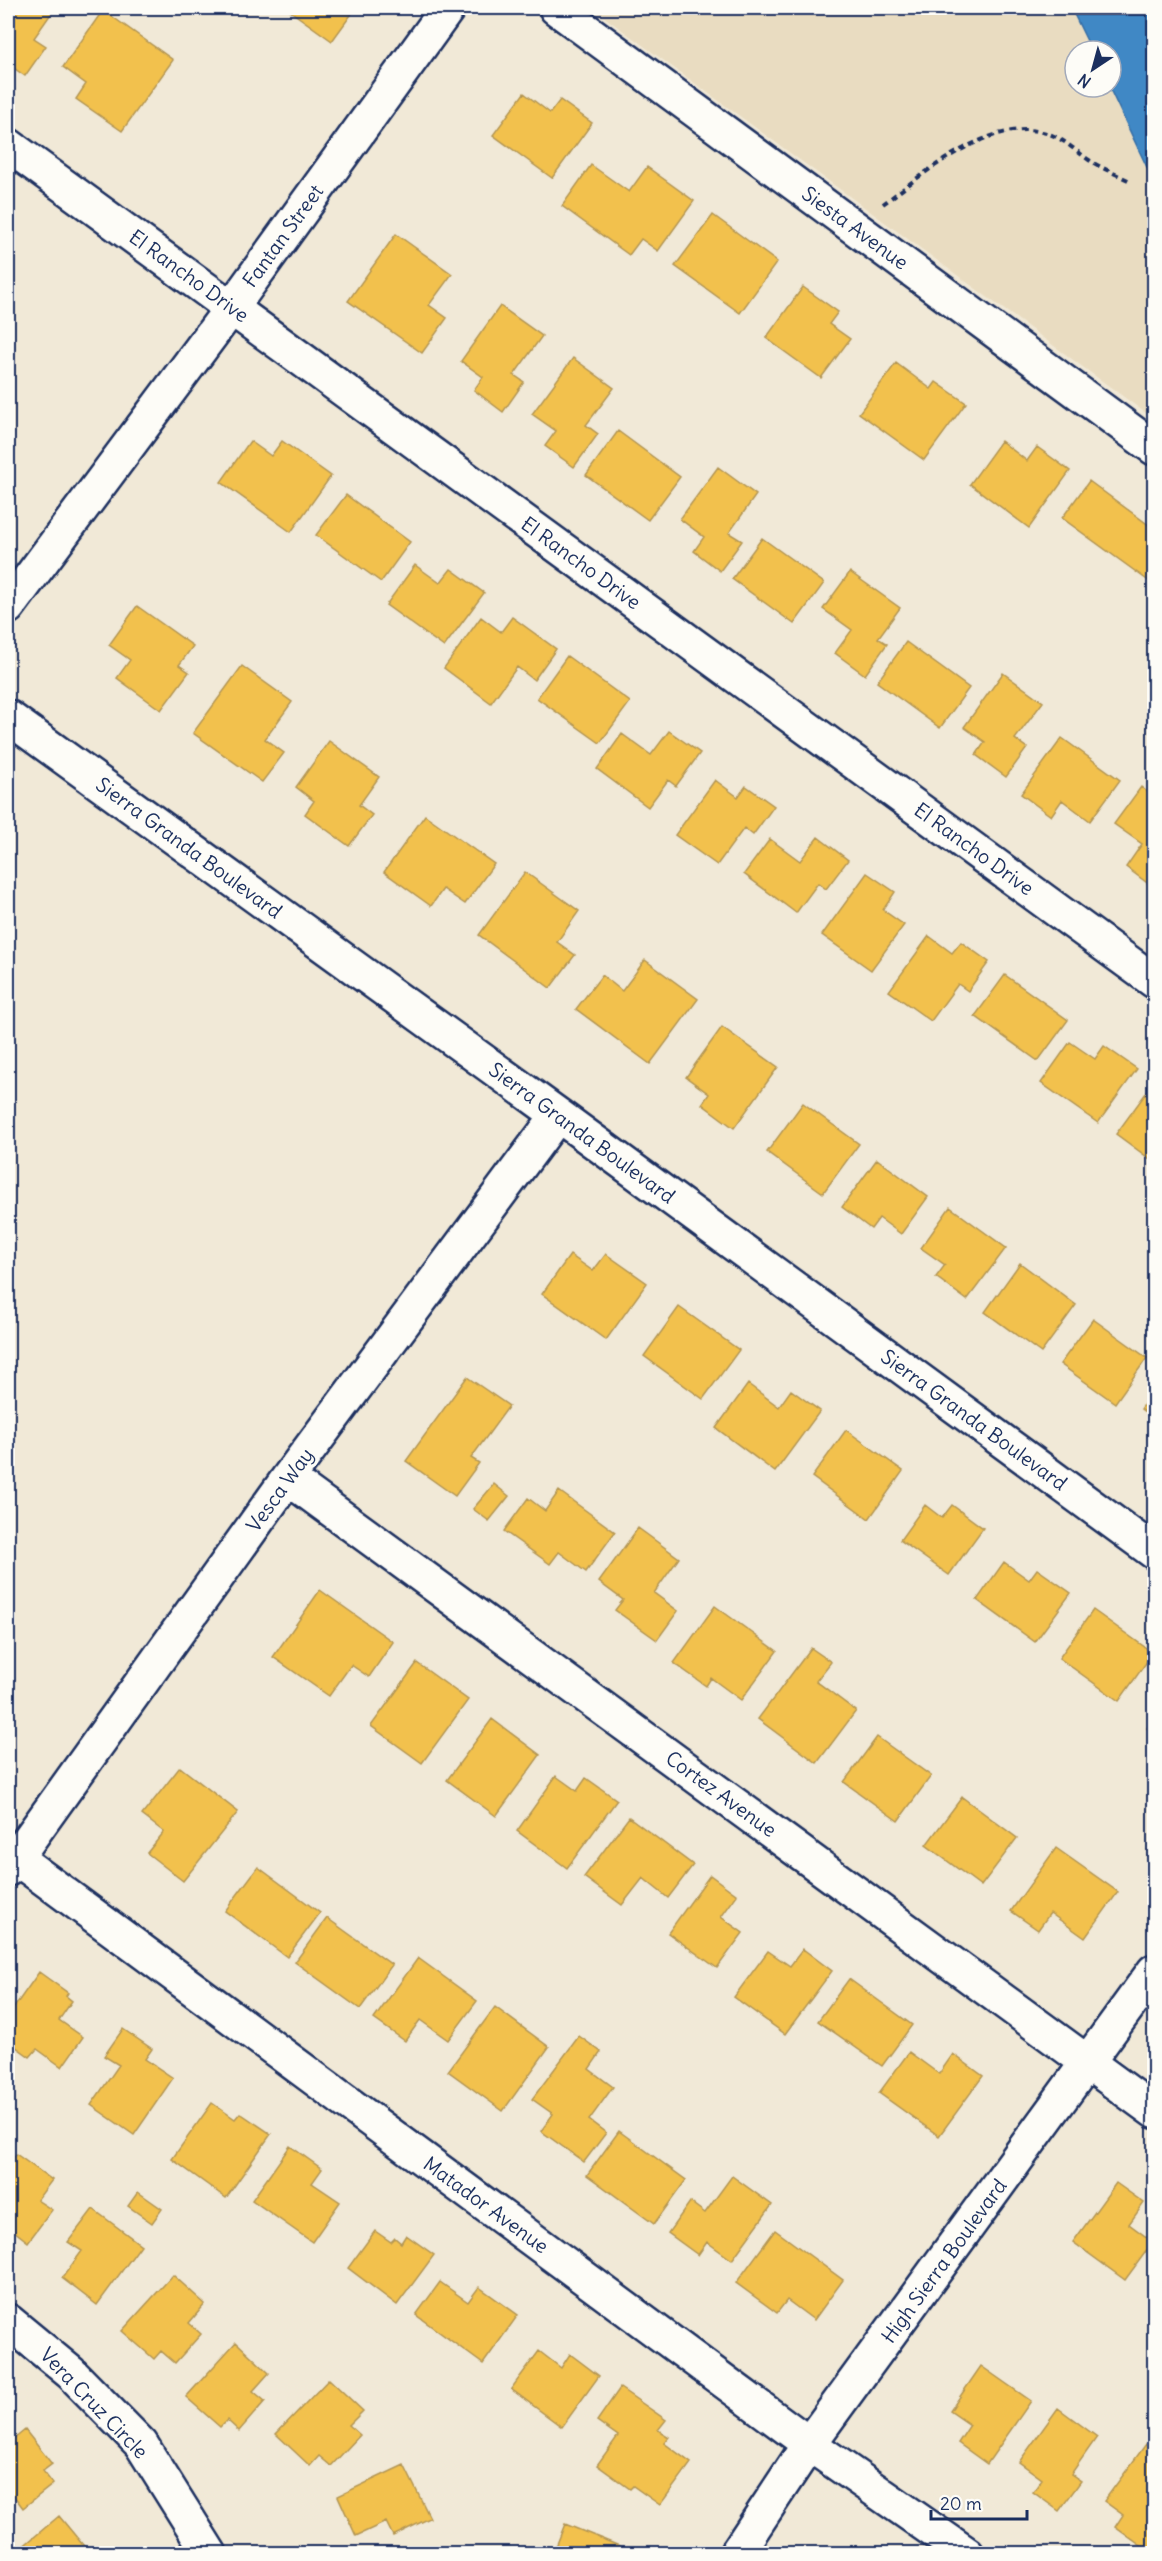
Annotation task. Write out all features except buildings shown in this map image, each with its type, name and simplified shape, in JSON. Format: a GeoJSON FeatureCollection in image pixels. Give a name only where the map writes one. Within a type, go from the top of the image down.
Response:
{"type":"FeatureCollection","features":[{"type":"Feature","properties":{"kind":"street","name":"Fantan Street"},"geometry":{"type":"LineString","coordinates":[[8,607],[232,307],[448,8]]}},
{"type":"Feature","properties":{"kind":"street","name":"Siesta Avenue"},"geometry":{"type":"LineString","coordinates":[[556,8],[1155,448]]}},
{"type":"Feature","properties":{"kind":"street","name":"El Rancho Drive"},"geometry":{"type":"LineString","coordinates":[[8,145],[1155,981]]}},
{"type":"Feature","properties":{"kind":"street","name":"Sierra Granda Boulevard"},"geometry":{"type":"LineString","coordinates":[[8,717],[558,1115],[1155,1552]]}},
{"type":"Feature","properties":{"kind":"street","name":"Vesca Way"},"geometry":{"type":"LineString","coordinates":[[10,1860],[288,1478],[558,1115]]}},
{"type":"Feature","properties":{"kind":"street","name":"Cortez Avenue"},"geometry":{"type":"LineString","coordinates":[[288,1478],[1155,2111]]}},
{"type":"Feature","properties":{"kind":"street","name":"Matador Avenue"},"geometry":{"type":"LineString","coordinates":[[10,1860],[810,2444],[967,2553]]}},
{"type":"Feature","properties":{"kind":"street","name":"High Sierra Boulevard"},"geometry":{"type":"LineString","coordinates":[[736,2553],[810,2444],[1155,1971]]}},
{"type":"Feature","properties":{"kind":"street","name":"Vera Cruz Circle"},"geometry":{"type":"LineString","coordinates":[[8,2321],[71,2373],[141,2444],[210,2553]]}},
{"type":"Feature","properties":{"kind":"path"},"geometry":{"type":"LineString","coordinates":[[883,204],[950,158],[982,140],[1016,129],[1041,132],[1062,140],[1089,160],[1130,181]]}},
{"type":"Feature","properties":{"kind":"shaded area"},"geometry":{"type":"Polygon","coordinates":[[[592,8],[1154,8],[1154,419],[592,8]]]}}]}
